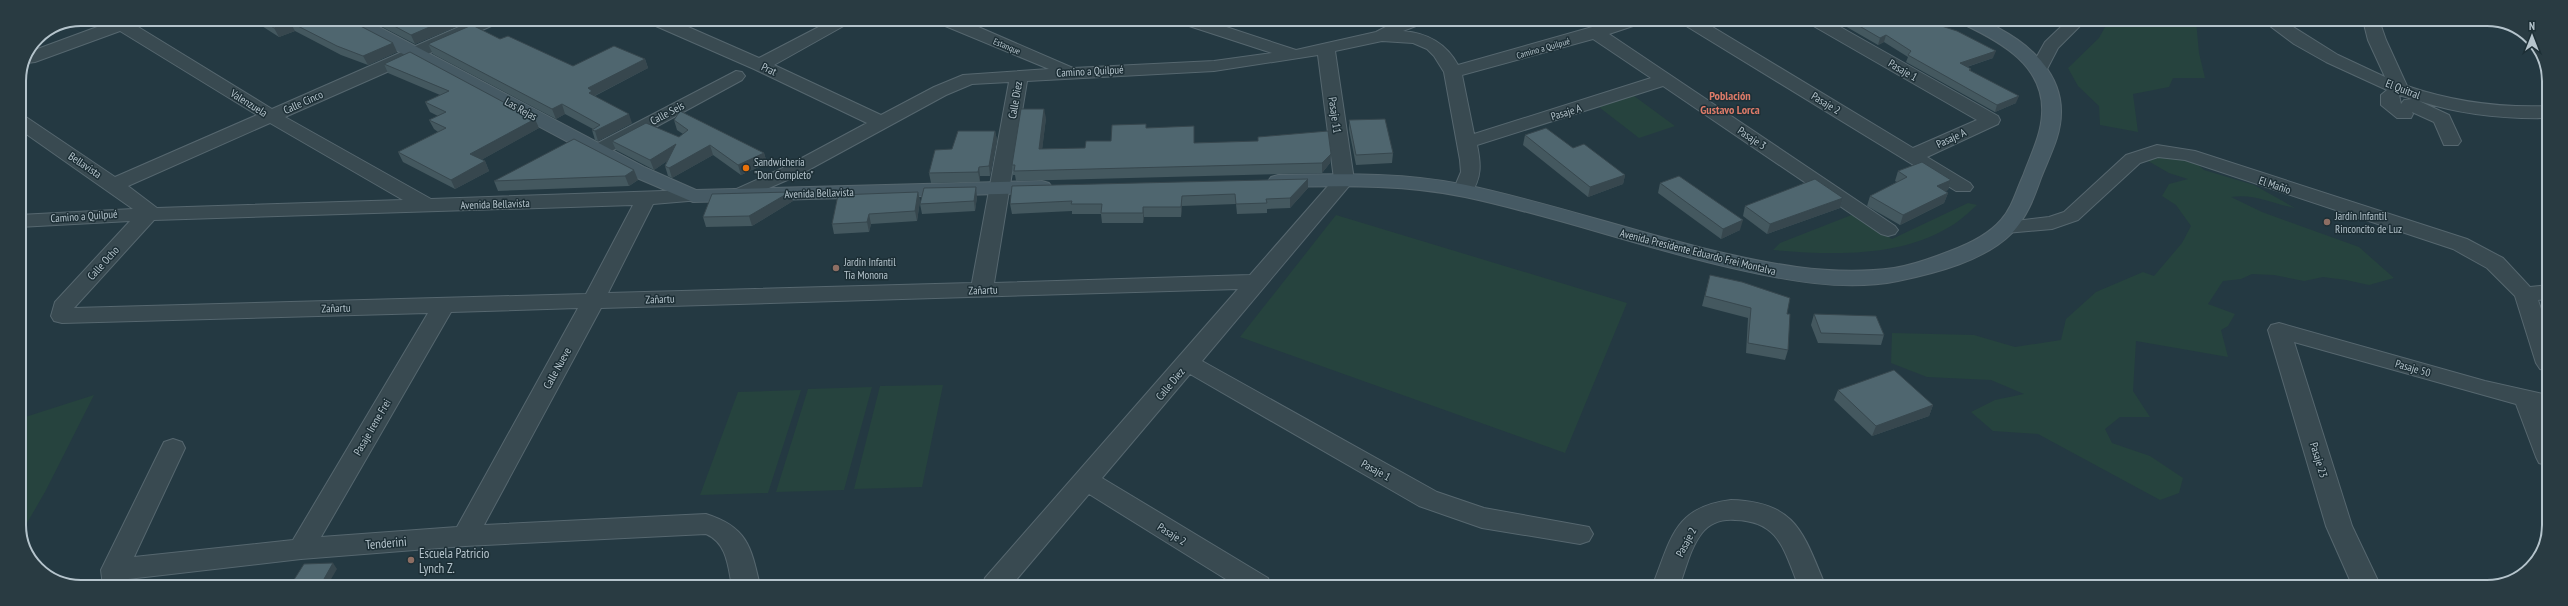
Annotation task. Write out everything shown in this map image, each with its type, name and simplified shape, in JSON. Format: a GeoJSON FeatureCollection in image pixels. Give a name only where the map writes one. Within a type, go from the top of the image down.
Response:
{"type":"FeatureCollection","features":[{"type":"Feature","properties":{"kind":"street"},"geometry":{"type":"LineString","coordinates":[[32,57],[110,26]]}},
{"type":"Feature","properties":{"kind":"street","name":"Valenzuela"},"geometry":{"type":"LineString","coordinates":[[131,26],[271,116],[428,206]]}},
{"type":"Feature","properties":{"kind":"street","name":"Las Rejas"},"geometry":{"type":"LineString","coordinates":[[364,26],[416,52],[637,171],[693,196]]}},
{"type":"Feature","properties":{"kind":"street","name":"Calle Cinco"},"geometry":{"type":"LineString","coordinates":[[114,185],[476,26]]}},
{"type":"Feature","properties":{"kind":"street","name":"Prat"},"geometry":{"type":"LineString","coordinates":[[671,26],[760,65],[882,123]]}},
{"type":"Feature","properties":{"kind":"street"},"geometry":{"type":"LineString","coordinates":[[760,65],[835,26]]}},
{"type":"Feature","properties":{"kind":"street","name":"Estanque"},"geometry":{"type":"LineString","coordinates":[[961,26],[1070,72]]}},
{"type":"Feature","properties":{"kind":"street"},"geometry":{"type":"LineString","coordinates":[[1207,26],[1296,55]]}},
{"type":"Feature","properties":{"kind":"street"},"geometry":{"type":"LineString","coordinates":[[1382,36],[1400,26]]}},
{"type":"Feature","properties":{"kind":"street","name":"Camino a Quilpué"},"geometry":{"type":"LineString","coordinates":[[1453,72],[1596,33],[1616,26]]}},
{"type":"Feature","properties":{"kind":"street","name":"Pasaje 2"},"geometry":{"type":"LineString","coordinates":[[1699,26],[1964,186]]}},
{"type":"Feature","properties":{"kind":"street","name":"Pasaje 1"},"geometry":{"type":"LineString","coordinates":[[1826,26],[1991,120]]}},
{"type":"Feature","properties":{"kind":"street","name":"Avenida Presidente Eduardo Frei Montalva"},"geometry":{"type":"LineString","coordinates":[[1344,180],[1402,183],[1463,191],[1754,267],[1805,276],[1856,278],[1907,273],[1946,262],[1989,242],[2006,227],[2016,214],[2026,191],[2050,125],[2052,111],[2049,91],[2039,69],[2020,48],[1980,26]]}},
{"type":"Feature","properties":{"kind":"street"},"geometry":{"type":"LineString","coordinates":[[2039,69],[2051,46],[2072,26]]}},
{"type":"Feature","properties":{"kind":"street","name":"El Quitral"},"geometry":{"type":"LineString","coordinates":[[2279,26],[2300,40],[2354,70],[2376,79],[2394,91],[2496,113],[2542,112]]}},
{"type":"Feature","properties":{"kind":"street"},"geometry":{"type":"LineString","coordinates":[[2373,26],[2394,91],[2390,104],[2404,114]]}},
{"type":"Feature","properties":{"kind":"street","name":"Pasaje 3"},"geometry":{"type":"LineString","coordinates":[[1596,33],[1888,230]]}},
{"type":"Feature","properties":{"kind":"street","name":"Camino a Quilpué"},"geometry":{"type":"LineString","coordinates":[[737,196],[794,170],[940,91],[969,79],[1070,72],[1214,66],[1296,55],[1382,36],[1408,37],[1430,43],[1446,56],[1453,72],[1467,142],[1471,172],[1463,191]]}},
{"type":"Feature","properties":{"kind":"street","name":"Pasaje 11"},"geometry":{"type":"LineString","coordinates":[[1326,49],[1344,180]]}},
{"type":"Feature","properties":{"kind":"street","name":"Calle Diez"},"geometry":{"type":"LineString","coordinates":[[982,290],[1020,75]]}},
{"type":"Feature","properties":{"kind":"street","name":"Calle Seis"},"geometry":{"type":"LineString","coordinates":[[599,150],[736,76]]}},
{"type":"Feature","properties":{"kind":"street","name":"Pasaje A"},"geometry":{"type":"LineString","coordinates":[[1467,142],[1665,80]]}},
{"type":"Feature","properties":{"kind":"street"},"geometry":{"type":"LineString","coordinates":[[2394,91],[2442,119],[2451,141]]}},
{"type":"Feature","properties":{"kind":"street","name":"Pasaje A"},"geometry":{"type":"LineString","coordinates":[[1912,156],[1991,120]]}},
{"type":"Feature","properties":{"kind":"street","name":"Bellavista"},"geometry":{"type":"LineString","coordinates":[[26,126],[114,185],[150,212]]}},
{"type":"Feature","properties":{"kind":"street","name":"El Mañío"},"geometry":{"type":"LineString","coordinates":[[2006,227],[2052,223],[2071,216],[2133,159],[2144,153],[2156,151],[2175,152],[2460,244],[2495,263],[2525,294]]}},
{"type":"Feature","properties":{"kind":"street"},"geometry":{"type":"LineString","coordinates":[[1257,182],[1344,180]]}},
{"type":"Feature","properties":{"kind":"street","name":"Calle Diez"},"geometry":{"type":"LineString","coordinates":[[1000,580],[1087,481],[1344,180]]}},
{"type":"Feature","properties":{"kind":"street","name":"Avenida Bellavista"},"geometry":{"type":"LineString","coordinates":[[150,212],[428,206],[693,196],[737,196],[1059,186]]}},
{"type":"Feature","properties":{"kind":"street","name":"Calle Nueve"},"geometry":{"type":"LineString","coordinates":[[465,536],[594,301],[646,198]]}},
{"type":"Feature","properties":{"kind":"street","name":"Camino a Quilpué"},"geometry":{"type":"LineString","coordinates":[[26,221],[150,212]]}},
{"type":"Feature","properties":{"kind":"street","name":"Calle Ocho"},"geometry":{"type":"LineString","coordinates":[[62,316],[63,307],[150,212]]}},
{"type":"Feature","properties":{"kind":"street","name":"Zañartu"},"geometry":{"type":"LineString","coordinates":[[62,316],[1257,282]]}},
{"type":"Feature","properties":{"kind":"street"},"geometry":{"type":"LineString","coordinates":[[2542,293],[2525,294],[2542,345]]}},
{"type":"Feature","properties":{"kind":"street","name":"Pasaje Irene Frei"},"geometry":{"type":"LineString","coordinates":[[301,549],[444,305]]}},
{"type":"Feature","properties":{"kind":"street","name":"Pasaje 50"},"geometry":{"type":"LineString","coordinates":[[2279,330],[2537,401]]}},
{"type":"Feature","properties":{"kind":"street","name":"Pasaje 23"},"geometry":{"type":"LineString","coordinates":[[2279,330],[2339,526],[2364,580]]}},
{"type":"Feature","properties":{"kind":"street","name":"Pasaje 1"},"geometry":{"type":"LineString","coordinates":[[1188,363],[1428,499],[1482,518],[1580,534]]}},
{"type":"Feature","properties":{"kind":"street"},"geometry":{"type":"LineString","coordinates":[[2537,401],[2542,426]]}},
{"type":"Feature","properties":{"kind":"street"},"geometry":{"type":"LineString","coordinates":[[114,578],[173,448]]}},
{"type":"Feature","properties":{"kind":"street","name":"Pasaje 2"},"geometry":{"type":"LineString","coordinates":[[1087,481],[1248,580]]}},
{"type":"Feature","properties":{"kind":"street","name":"Pasaje 2"},"geometry":{"type":"LineString","coordinates":[[1668,580],[1685,541],[1698,521],[1718,512],[1743,510],[1768,516],[1787,531],[1810,580]]}},
{"type":"Feature","properties":{"kind":"street","name":"Tenderini"},"geometry":{"type":"LineString","coordinates":[[114,578],[301,549],[465,536],[706,524],[720,527],[735,545],[744,580]]}},
{"type":"Feature","properties":{"kind":"green space"},"geometry":{"type":"Polygon","coordinates":[[[2106,26],[2197,26],[2199,53],[2205,78],[2173,78],[2169,87],[2133,94],[2138,132],[2100,125],[2099,106],[2078,86],[2068,68],[2099,38],[2106,26]]]}},
{"type":"Feature","properties":{"kind":"green space"},"geometry":{"type":"Polygon","coordinates":[[[1630,93],[1675,126],[1639,138],[1595,104],[1630,93]]]}},
{"type":"Feature","properties":{"kind":"green space"},"geometry":{"type":"Polygon","coordinates":[[[2134,153],[2192,159],[2204,170],[2254,185],[2295,208],[2248,196],[2231,197],[2262,212],[2359,247],[2394,278],[2369,285],[2323,277],[2304,281],[2274,275],[2252,274],[2241,279],[2223,281],[2208,304],[2235,314],[2228,326],[2221,330],[2228,357],[2136,341],[2133,391],[2150,417],[2120,417],[2105,429],[2112,443],[2150,456],[2183,478],[2179,493],[2160,500],[2038,434],[1993,431],[1971,412],[1995,400],[2024,394],[1991,380],[1927,377],[1891,363],[1892,333],[1974,335],[2015,347],[2061,340],[2066,319],[2096,292],[2143,272],[2154,276],[2182,243],[2191,226],[2176,205],[2162,196],[2169,184],[2188,179],[2169,173],[2134,153]]]}},
{"type":"Feature","properties":{"kind":"green space"},"geometry":{"type":"Polygon","coordinates":[[[1968,203],[1977,205],[1954,224],[1931,236],[1910,244],[1865,252],[1818,253],[1773,250],[1780,243],[1854,214],[1892,239],[1968,203]]]}},
{"type":"Feature","properties":{"kind":"green space"},"geometry":{"type":"Polygon","coordinates":[[[1336,215],[1627,303],[1565,453],[1240,337],[1336,215]]]}},
{"type":"Feature","properties":{"kind":"green space"},"geometry":{"type":"Polygon","coordinates":[[[943,385],[922,487],[854,489],[880,386],[943,385]]]}},
{"type":"Feature","properties":{"kind":"green space"},"geometry":{"type":"Polygon","coordinates":[[[872,387],[844,490],[776,492],[808,389],[872,387]]]}},
{"type":"Feature","properties":{"kind":"green space"},"geometry":{"type":"Polygon","coordinates":[[[801,390],[768,493],[700,495],[738,392],[801,390]]]}},
{"type":"Feature","properties":{"kind":"green space"},"geometry":{"type":"Polygon","coordinates":[[[94,395],[45,492],[26,525],[26,417],[94,395]]]}},
{"type":"Feature","properties":{"kind":"building"},"geometry":{"type":"Polygon","coordinates":[[[298,26],[360,26],[393,43],[363,56],[337,46],[298,26]]]}},
{"type":"Feature","properties":{"kind":"building"},"geometry":{"type":"Polygon","coordinates":[[[394,26],[432,26],[411,35],[394,26]]]}},
{"type":"Feature","properties":{"kind":"building"},"geometry":{"type":"Polygon","coordinates":[[[470,26],[474,26],[500,39],[508,36],[573,66],[614,46],[645,59],[588,88],[592,91],[589,93],[629,114],[595,131],[592,130],[600,125],[562,104],[552,109],[428,44],[470,26]]]}},
{"type":"Feature","properties":{"kind":"building"},"geometry":{"type":"Polygon","coordinates":[[[1859,26],[1942,26],[1957,31],[1996,51],[1960,63],[1971,69],[1969,70],[2019,96],[1997,105],[1908,55],[1911,51],[1886,35],[1880,38],[1859,26]]]}},
{"type":"Feature","properties":{"kind":"building"},"geometry":{"type":"Polygon","coordinates":[[[410,52],[535,119],[470,154],[485,161],[451,180],[398,152],[446,128],[429,120],[446,112],[425,102],[449,91],[384,64],[410,52]]]}},
{"type":"Feature","properties":{"kind":"building"},"geometry":{"type":"Polygon","coordinates":[[[1021,109],[1044,109],[1039,149],[1085,148],[1086,141],[1111,141],[1112,125],[1146,124],[1146,128],[1194,126],[1194,143],[1258,141],[1258,137],[1328,131],[1331,154],[1322,163],[1014,171],[1015,165],[1012,165],[1021,109]]]}},
{"type":"Feature","properties":{"kind":"building"},"geometry":{"type":"Polygon","coordinates":[[[680,111],[764,153],[738,165],[710,145],[669,168],[665,166],[676,144],[650,160],[612,141],[646,123],[679,137],[688,130],[674,120],[680,111]]]}},
{"type":"Feature","properties":{"kind":"building"},"geometry":{"type":"Polygon","coordinates":[[[1385,119],[1393,153],[1356,155],[1349,120],[1385,119]]]}},
{"type":"Feature","properties":{"kind":"building"},"geometry":{"type":"Polygon","coordinates":[[[1546,128],[1573,148],[1584,144],[1625,175],[1590,187],[1525,135],[1546,128]]]}},
{"type":"Feature","properties":{"kind":"building"},"geometry":{"type":"Polygon","coordinates":[[[958,131],[995,131],[989,166],[979,167],[978,172],[929,173],[935,150],[952,149],[958,131]]]}},
{"type":"Feature","properties":{"kind":"building"},"geometry":{"type":"Polygon","coordinates":[[[574,139],[634,170],[625,176],[494,181],[574,139]]]}},
{"type":"Feature","properties":{"kind":"building"},"geometry":{"type":"Polygon","coordinates":[[[1922,162],[1951,180],[1937,186],[1948,193],[1903,215],[1870,196],[1907,177],[1898,171],[1922,162]]]}},
{"type":"Feature","properties":{"kind":"building"},"geometry":{"type":"Polygon","coordinates":[[[1679,176],[1743,220],[1723,229],[1660,183],[1679,176]]]}},
{"type":"Feature","properties":{"kind":"building"},"geometry":{"type":"Polygon","coordinates":[[[1308,179],[1290,198],[1266,199],[1267,203],[1236,204],[1235,194],[1182,196],[1181,207],[1143,207],[1143,213],[1101,213],[1102,204],[1071,204],[1072,201],[1010,204],[1012,186],[1308,179]]]}},
{"type":"Feature","properties":{"kind":"building"},"geometry":{"type":"Polygon","coordinates":[[[1815,179],[1843,198],[1770,224],[1745,206],[1815,179]]]}},
{"type":"Feature","properties":{"kind":"building"},"geometry":{"type":"Polygon","coordinates":[[[976,187],[974,201],[920,204],[924,188],[976,187]]]}},
{"type":"Feature","properties":{"kind":"building"},"geometry":{"type":"Polygon","coordinates":[[[790,192],[749,216],[703,217],[712,194],[790,192]]]}},
{"type":"Feature","properties":{"kind":"building"},"geometry":{"type":"Polygon","coordinates":[[[918,192],[915,211],[869,214],[867,222],[832,224],[838,195],[918,192]]]}},
{"type":"Feature","properties":{"kind":"building"},"geometry":{"type":"Polygon","coordinates":[[[1710,275],[1742,282],[1790,298],[1787,314],[1790,314],[1788,350],[1748,343],[1751,308],[1705,296],[1710,275]]]}},
{"type":"Feature","properties":{"kind":"building"},"geometry":{"type":"Polygon","coordinates":[[[1814,314],[1876,316],[1884,335],[1821,333],[1814,314]]]}},
{"type":"Feature","properties":{"kind":"building"},"geometry":{"type":"Polygon","coordinates":[[[1894,370],[1933,405],[1876,426],[1838,390],[1894,370]]]}},
{"type":"Feature","properties":{"kind":"building"},"geometry":{"type":"Polygon","coordinates":[[[333,563],[323,580],[294,580],[304,564],[333,563]]]}},
{"type":"Feature","properties":{"kind":"place","name":"Sandwichería \"Don Completo\""},"geometry":{"type":"Point","coordinates":[746,168]}},
{"type":"Feature","properties":{"kind":"place","name":"Jardín Infantil Rinconcito de Luz"},"geometry":{"type":"Point","coordinates":[2327,222]}},
{"type":"Feature","properties":{"kind":"place","name":"Jardín Infantil Tía Monona"},"geometry":{"type":"Point","coordinates":[836,268]}},
{"type":"Feature","properties":{"kind":"place","name":"Escuela Patricio Lynch Z."},"geometry":{"type":"Point","coordinates":[411,560]}},
{"type":"Feature","properties":{"kind":"district","name":"Población Gustavo Lorca"},"geometry":{"type":"Point","coordinates":[1730,102]}}]}
